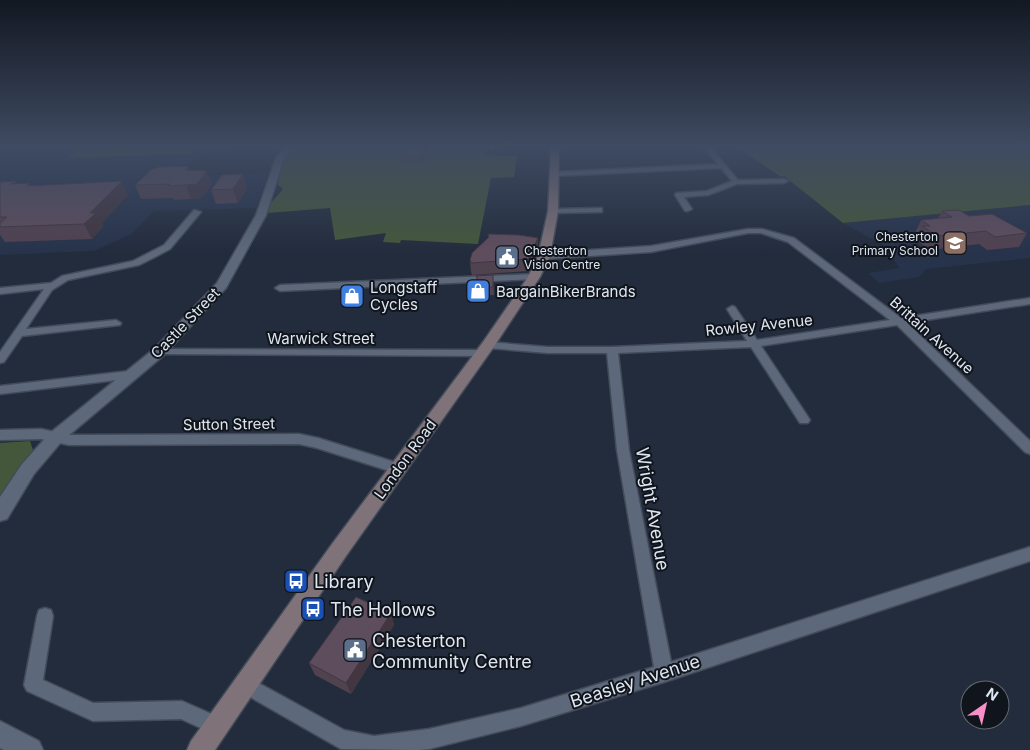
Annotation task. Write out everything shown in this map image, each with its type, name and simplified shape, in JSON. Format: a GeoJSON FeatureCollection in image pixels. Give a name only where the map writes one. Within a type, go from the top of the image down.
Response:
{"type":"FeatureCollection","features":[{"type":"Feature","properties":{"kind":"main road","name":"London Road"},"geometry":{"type":"LineString","coordinates":[[200,750],[244,684],[485,349],[534,277],[544,256],[553,211],[554,182]]}},
{"type":"Feature","properties":{"kind":"street","name":"Castle Street"},"geometry":{"type":"LineString","coordinates":[[0,513],[28,469],[56,437],[159,352],[222,285],[261,215],[272,182]]}},
{"type":"Feature","properties":{"kind":"street"},"geometry":{"type":"LineString","coordinates":[[688,209],[679,195],[708,193],[736,182]]}},
{"type":"Feature","properties":{"kind":"street"},"geometry":{"type":"LineString","coordinates":[[553,211],[598,210]]}},
{"type":"Feature","properties":{"kind":"street"},"geometry":{"type":"LineString","coordinates":[[0,360],[49,288],[65,278],[136,263],[154,254],[166,246],[197,212]]}},
{"type":"Feature","properties":{"kind":"street","name":"Brittain Avenue"},"geometry":{"type":"LineString","coordinates":[[544,256],[651,249],[682,245],[736,232],[762,232],[791,240],[900,322],[1030,449]]}},
{"type":"Feature","properties":{"kind":"street"},"geometry":{"type":"LineString","coordinates":[[280,288],[534,277]]}},
{"type":"Feature","properties":{"kind":"street"},"geometry":{"type":"LineString","coordinates":[[0,291],[54,285]]}},
{"type":"Feature","properties":{"kind":"street","name":"Rowley Avenue"},"geometry":{"type":"LineString","coordinates":[[485,349],[612,350],[753,344],[1029,302]]}},
{"type":"Feature","properties":{"kind":"street"},"geometry":{"type":"LineString","coordinates":[[732,309],[804,420]]}},
{"type":"Feature","properties":{"kind":"street"},"geometry":{"type":"LineString","coordinates":[[19,333],[116,323]]}},
{"type":"Feature","properties":{"kind":"street","name":"Warwick Street"},"geometry":{"type":"LineString","coordinates":[[159,352],[485,349]]}},
{"type":"Feature","properties":{"kind":"street","name":"Wright Avenue"},"geometry":{"type":"LineString","coordinates":[[612,350],[623,450],[664,673]]}},
{"type":"Feature","properties":{"kind":"street"},"geometry":{"type":"LineString","coordinates":[[0,390],[129,375]]}},
{"type":"Feature","properties":{"kind":"street","name":"Sutton Street"},"geometry":{"type":"LineString","coordinates":[[0,435],[41,434],[69,440],[196,441],[299,439],[318,443],[399,469]]}},
{"type":"Feature","properties":{"kind":"street","name":"Beasley Avenue"},"geometry":{"type":"LineString","coordinates":[[244,684],[341,739],[374,746],[429,739],[521,717],[664,673],[1030,554]]}},
{"type":"Feature","properties":{"kind":"street"},"geometry":{"type":"LineString","coordinates":[[45,616],[33,685],[93,712],[182,710],[216,726]]}},
{"type":"Feature","properties":{"kind":"street"},"geometry":{"type":"LineString","coordinates":[[0,734],[30,750]]}},
{"type":"Feature","properties":{"kind":"shaded area"},"geometry":{"type":"Polygon","coordinates":[[[0,182],[265,182],[256,208],[154,211],[131,234],[94,251],[0,255],[0,182]]]}},
{"type":"Feature","properties":{"kind":"shaded area","name":"Chesterton Primary School"},"geometry":{"type":"Polygon","coordinates":[[[1030,205],[1030,258],[926,269],[919,277],[879,283],[868,273],[899,268],[887,247],[843,223],[1030,205]]]}},
{"type":"Feature","properties":{"kind":"green space"},"geometry":{"type":"Polygon","coordinates":[[[279,182],[490,182],[478,244],[401,240],[400,243],[383,242],[386,233],[335,240],[330,208],[268,213],[270,204],[283,189],[278,185],[279,182]]]}},
{"type":"Feature","properties":{"kind":"green space"},"geometry":{"type":"Polygon","coordinates":[[[792,182],[1030,182],[1030,205],[843,223],[792,182]]]}},
{"type":"Feature","properties":{"kind":"green space"},"geometry":{"type":"Polygon","coordinates":[[[30,441],[34,453],[0,501],[0,443],[30,441]]]}},
{"type":"Feature","properties":{"kind":"building"},"geometry":{"type":"Polygon","coordinates":[[[0,182],[14,182],[11,184],[30,183],[27,186],[121,182],[90,213],[96,213],[84,224],[0,227],[0,223],[7,217],[0,217],[0,182]]]}},
{"type":"Feature","properties":{"kind":"building"},"geometry":{"type":"Polygon","coordinates":[[[138,182],[199,182],[197,184],[169,186],[170,184],[135,185],[138,182]]]}},
{"type":"Feature","properties":{"kind":"building"},"geometry":{"type":"Polygon","coordinates":[[[217,182],[238,182],[233,189],[211,190],[217,182]]]}},
{"type":"Feature","properties":{"kind":"building"},"geometry":{"type":"Polygon","coordinates":[[[959,210],[969,216],[992,214],[1027,233],[995,237],[986,231],[937,236],[922,226],[930,226],[921,220],[952,217],[942,211],[959,210]]]}},
{"type":"Feature","properties":{"kind":"building"},"geometry":{"type":"Polygon","coordinates":[[[488,234],[538,238],[528,259],[472,263],[470,260],[472,253],[489,237],[488,234]]]}},
{"type":"Feature","properties":{"kind":"building"},"geometry":{"type":"Polygon","coordinates":[[[493,275],[493,287],[482,287],[476,276],[493,275]]]}},
{"type":"Feature","properties":{"kind":"building","name":"Chesterton Community Centre"},"geometry":{"type":"Polygon","coordinates":[[[356,597],[391,613],[346,683],[309,663],[356,597]]]}},
{"type":"Feature","properties":{"kind":"place","name":"Chesterton Primary School"},"geometry":{"type":"Point","coordinates":[955,243]}},
{"type":"Feature","properties":{"kind":"place","name":"Chesterton Vision Centre"},"geometry":{"type":"Point","coordinates":[507,257]}},
{"type":"Feature","properties":{"kind":"place","name":"BargainBikerBrands"},"geometry":{"type":"Point","coordinates":[478,291]}},
{"type":"Feature","properties":{"kind":"place","name":"Longstaff Cycles"},"geometry":{"type":"Point","coordinates":[352,296]}},
{"type":"Feature","properties":{"kind":"place","name":"Library"},"geometry":{"type":"Point","coordinates":[296,581]}},
{"type":"Feature","properties":{"kind":"place","name":"The Hollows"},"geometry":{"type":"Point","coordinates":[313,609]}},
{"type":"Feature","properties":{"kind":"place","name":"Chesterton Community Centre"},"geometry":{"type":"Point","coordinates":[355,650]}}]}
